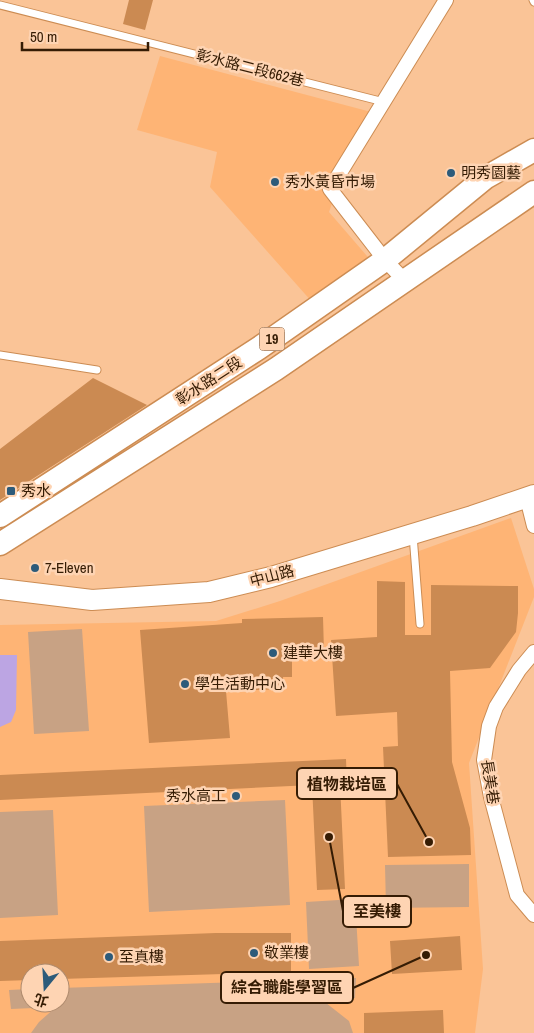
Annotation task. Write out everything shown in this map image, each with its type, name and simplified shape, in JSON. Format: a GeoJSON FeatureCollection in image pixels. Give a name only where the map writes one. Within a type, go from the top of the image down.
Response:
{"type":"FeatureCollection","features":[{"type":"Feature","properties":{"kind":"main road","name":"彰水路二段"},"geometry":{"type":"LineString","coordinates":[[0,516],[259,348],[385,260],[485,178],[534,150]]}},
{"type":"Feature","properties":{"kind":"main road","name":"彰水路二段"},"geometry":{"type":"LineString","coordinates":[[0,544],[276,369],[534,192]]}},
{"type":"Feature","properties":{"kind":"main road"},"geometry":{"type":"LineString","coordinates":[[259,348],[276,369]]}},
{"type":"Feature","properties":{"kind":"street"},"geometry":{"type":"LineString","coordinates":[[405,281],[385,260],[330,189],[446,0]]}},
{"type":"Feature","properties":{"kind":"street"},"geometry":{"type":"LineString","coordinates":[[530,497],[534,526]]}},
{"type":"Feature","properties":{"kind":"street","name":"中山路"},"geometry":{"type":"LineString","coordinates":[[0,589],[92,600],[209,592],[271,577],[530,497]]}},
{"type":"Feature","properties":{"kind":"street","name":"長美巷"},"geometry":{"type":"LineString","coordinates":[[534,652],[519,670],[496,707],[489,726],[484,760],[491,797],[517,895],[534,915]]}},
{"type":"Feature","properties":{"kind":"lane","name":"彰水路二段662巷"},"geometry":{"type":"LineString","coordinates":[[0,5],[384,102]]}},
{"type":"Feature","properties":{"kind":"lane"},"geometry":{"type":"LineString","coordinates":[[0,355],[97,370]]}},
{"type":"Feature","properties":{"kind":"lane"},"geometry":{"type":"LineString","coordinates":[[413,534],[420,624]]}},
{"type":"Feature","properties":{"kind":"shaded area","name":"秀水黃昏市場"},"geometry":{"type":"Polygon","coordinates":[[[160,56],[375,113],[341,178],[329,212],[373,263],[313,303],[210,187],[217,152],[137,130],[160,56]]]}},
{"type":"Feature","properties":{"kind":"shaded area","name":"秀水高工"},"geometry":{"type":"Polygon","coordinates":[[[511,518],[534,589],[534,597],[469,763],[483,969],[475,1033],[0,1033],[0,625],[216,621],[280,601],[511,518]]]}},
{"type":"Feature","properties":{"kind":"shaded area"},"geometry":{"type":"Polygon","coordinates":[[[82,629],[89,731],[34,734],[28,632],[82,629]]]}},
{"type":"Feature","properties":{"kind":"shaded area"},"geometry":{"type":"Polygon","coordinates":[[[0,655],[17,655],[16,710],[11,722],[0,727],[0,655]]]}},
{"type":"Feature","properties":{"kind":"shaded area"},"geometry":{"type":"Polygon","coordinates":[[[285,800],[290,905],[149,912],[144,806],[285,800]]]}},
{"type":"Feature","properties":{"kind":"shaded area"},"geometry":{"type":"Polygon","coordinates":[[[53,810],[58,915],[0,918],[0,812],[53,810]]]}},
{"type":"Feature","properties":{"kind":"shaded area"},"geometry":{"type":"Polygon","coordinates":[[[469,864],[469,907],[386,908],[385,865],[469,864]]]}},
{"type":"Feature","properties":{"kind":"shaded area"},"geometry":{"type":"Polygon","coordinates":[[[355,899],[359,966],[309,969],[306,902],[355,899]]]}},
{"type":"Feature","properties":{"kind":"shaded area"},"geometry":{"type":"Polygon","coordinates":[[[356,978],[355,998],[321,999],[349,1021],[353,1033],[31,1033],[49,1013],[70,1013],[70,988],[356,978]]]}},
{"type":"Feature","properties":{"kind":"shaded area"},"geometry":{"type":"Polygon","coordinates":[[[20,989],[20,1009],[11,1009],[9,990],[20,989]]]}},
{"type":"Feature","properties":{"kind":"building"},"geometry":{"type":"Polygon","coordinates":[[[129,0],[153,0],[145,30],[123,24],[129,0]]]}},
{"type":"Feature","properties":{"kind":"building"},"geometry":{"type":"Polygon","coordinates":[[[93,378],[147,405],[0,500],[0,449],[93,378]]]}},
{"type":"Feature","properties":{"kind":"building"},"geometry":{"type":"Polygon","coordinates":[[[377,581],[405,582],[405,635],[431,635],[431,585],[518,586],[516,632],[490,668],[450,671],[452,762],[470,828],[471,855],[388,857],[383,747],[398,746],[397,712],[336,716],[331,640],[377,637],[377,581]]]}},
{"type":"Feature","properties":{"kind":"building","name":"學生活動中心"},"geometry":{"type":"Polygon","coordinates":[[[323,617],[324,652],[292,654],[292,677],[283,677],[284,689],[226,691],[230,738],[149,743],[140,630],[242,623],[242,619],[323,617]]]}},
{"type":"Feature","properties":{"kind":"building"},"geometry":{"type":"Polygon","coordinates":[[[346,759],[347,785],[340,784],[345,889],[317,890],[312,785],[0,800],[0,775],[346,759]]]}},
{"type":"Feature","properties":{"kind":"building","name":"至真樓"},"geometry":{"type":"Polygon","coordinates":[[[216,933],[291,933],[291,972],[70,979],[70,963],[20,963],[20,980],[0,981],[0,941],[216,933]]]}},
{"type":"Feature","properties":{"kind":"building"},"geometry":{"type":"Polygon","coordinates":[[[460,936],[462,970],[392,974],[390,941],[460,936]]]}},
{"type":"Feature","properties":{"kind":"building"},"geometry":{"type":"Polygon","coordinates":[[[443,1010],[444,1033],[364,1033],[364,1013],[443,1010]]]}},
{"type":"Feature","properties":{"kind":"place","name":"明秀園藝"},"geometry":{"type":"Point","coordinates":[451,173]}},
{"type":"Feature","properties":{"kind":"place","name":"秀水黃昏市場"},"geometry":{"type":"Point","coordinates":[275,182]}},
{"type":"Feature","properties":{"kind":"place","name":"秀水"},"geometry":{"type":"Point","coordinates":[11,491]}},
{"type":"Feature","properties":{"kind":"place","name":"7-Eleven"},"geometry":{"type":"Point","coordinates":[35,568]}},
{"type":"Feature","properties":{"kind":"place","name":"建華大樓"},"geometry":{"type":"Point","coordinates":[273,653]}},
{"type":"Feature","properties":{"kind":"place","name":"學生活動中心"},"geometry":{"type":"Point","coordinates":[185,684]}},
{"type":"Feature","properties":{"kind":"place","name":"秀水高工"},"geometry":{"type":"Point","coordinates":[236,796]}},
{"type":"Feature","properties":{"kind":"place","name":"至美樓"},"geometry":{"type":"Point","coordinates":[329,837]}},
{"type":"Feature","properties":{"kind":"place","name":"植物栽培區"},"geometry":{"type":"Point","coordinates":[429,842]}},
{"type":"Feature","properties":{"kind":"place","name":"敬業樓"},"geometry":{"type":"Point","coordinates":[254,953]}},
{"type":"Feature","properties":{"kind":"place","name":"綜合職能學習區"},"geometry":{"type":"Point","coordinates":[426,955]}},
{"type":"Feature","properties":{"kind":"place","name":"至真樓"},"geometry":{"type":"Point","coordinates":[109,957]}}]}
